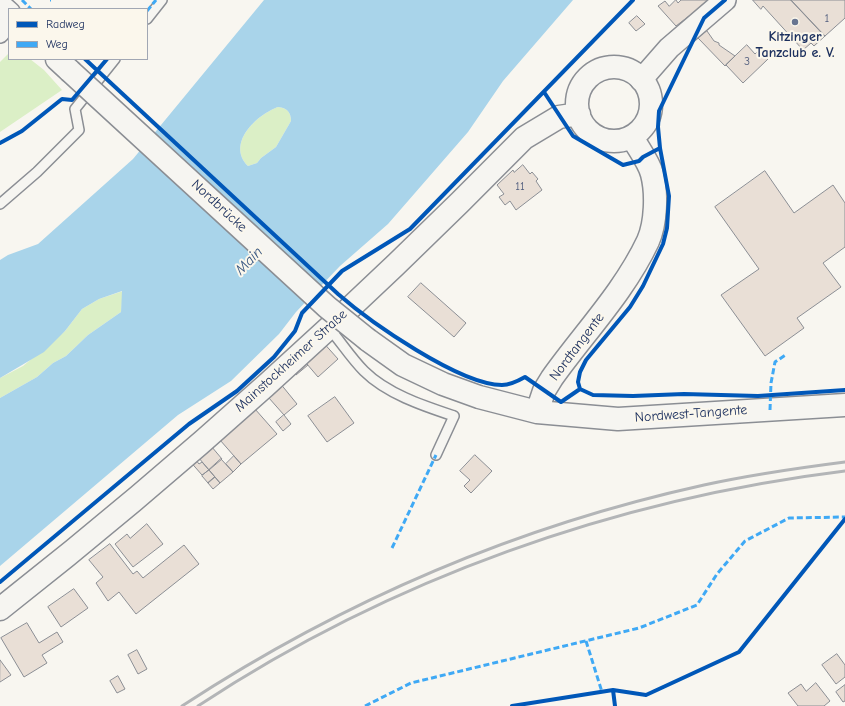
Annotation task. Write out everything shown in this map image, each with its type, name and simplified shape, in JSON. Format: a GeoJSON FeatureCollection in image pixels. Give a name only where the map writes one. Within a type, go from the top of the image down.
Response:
{"type":"FeatureCollection","features":[{"type":"Feature","properties":{"kind":"main road"},"geometry":{"type":"LineString","coordinates":[[0,5],[8,12]]}},
{"type":"Feature","properties":{"kind":"main road","name":"Nordbrücke"},"geometry":{"type":"LineString","coordinates":[[63,65],[322,303],[368,340],[403,365],[443,384],[479,397],[537,412]]}},
{"type":"Feature","properties":{"kind":"main road"},"geometry":{"type":"LineString","coordinates":[[606,68],[623,69],[641,80],[649,92],[650,111],[644,126],[632,137],[616,141],[601,139],[588,130],[579,114],[577,105],[581,88],[586,81],[599,71],[606,68]]}},
{"type":"Feature","properties":{"kind":"main road","name":"Mainstockheimer Straße"},"geometry":{"type":"LineString","coordinates":[[0,609],[102,528],[329,328],[524,138],[559,117],[579,114]]}},
{"type":"Feature","properties":{"kind":"main road","name":"Nordtangente"},"geometry":{"type":"LineString","coordinates":[[537,412],[544,391],[552,378],[615,295],[649,239],[655,205],[655,190],[652,172],[632,137]]}},
{"type":"Feature","properties":{"kind":"main road","name":"Nordwest-Tangente"},"geometry":{"type":"LineString","coordinates":[[537,412],[618,419],[845,404]]}},
{"type":"Feature","properties":{"kind":"street"},"geometry":{"type":"LineString","coordinates":[[641,80],[668,48],[725,0]]}},
{"type":"Feature","properties":{"kind":"street"},"geometry":{"type":"LineString","coordinates":[[0,34],[8,23]]}},
{"type":"Feature","properties":{"kind":"lane"},"geometry":{"type":"LineString","coordinates":[[148,18],[162,0]]}},
{"type":"Feature","properties":{"kind":"lane"},"geometry":{"type":"LineString","coordinates":[[0,204],[37,172],[79,130],[75,109],[114,60]]}},
{"type":"Feature","properties":{"kind":"lane"},"geometry":{"type":"LineString","coordinates":[[329,328],[365,372],[386,387],[412,401],[454,416],[436,454]]}},
{"type":"Feature","properties":{"kind":"green space"},"geometry":{"type":"Polygon","coordinates":[[[8,54],[8,60],[31,60],[44,70],[62,90],[0,132],[0,62],[8,54]]]}},
{"type":"Feature","properties":{"kind":"green space"},"geometry":{"type":"Polygon","coordinates":[[[278,107],[284,108],[288,111],[291,121],[276,147],[261,158],[257,163],[248,166],[242,157],[240,149],[246,131],[261,116],[278,107]]]}},
{"type":"Feature","properties":{"kind":"green space"},"geometry":{"type":"Polygon","coordinates":[[[123,291],[121,312],[88,335],[66,356],[53,363],[37,377],[0,398],[0,378],[23,366],[65,331],[82,309],[99,299],[123,291]]]}},
{"type":"Feature","properties":{"kind":"water","name":"Main"},"geometry":{"type":"Polygon","coordinates":[[[264,0],[573,0],[503,81],[468,132],[388,224],[340,266],[296,312],[279,334],[231,381],[178,415],[0,566],[0,398],[37,377],[53,363],[66,356],[88,335],[121,312],[122,291],[99,299],[82,309],[65,331],[44,352],[0,378],[0,260],[8,255],[38,244],[133,159],[264,0]],[[278,107],[261,116],[246,131],[240,149],[242,157],[248,166],[257,163],[261,158],[276,147],[291,121],[290,115],[286,109],[278,107]]]}},
{"type":"Feature","properties":{"kind":"building"},"geometry":{"type":"Polygon","coordinates":[[[676,0],[678,3],[681,0],[710,0],[676,26],[658,6],[665,1],[669,6],[676,0]]]}},
{"type":"Feature","properties":{"kind":"building","name":"Kitzinger Tanzclub e. V."},"geometry":{"type":"Polygon","coordinates":[[[753,0],[791,0],[825,36],[814,46],[811,43],[803,50],[763,6],[761,9],[753,0]]]}},
{"type":"Feature","properties":{"kind":"building"},"geometry":{"type":"Polygon","coordinates":[[[791,0],[845,0],[845,18],[825,36],[791,0]]]}},
{"type":"Feature","properties":{"kind":"building"},"geometry":{"type":"Polygon","coordinates":[[[637,16],[645,24],[636,31],[629,23],[637,16]]]}},
{"type":"Feature","properties":{"kind":"building"},"geometry":{"type":"Polygon","coordinates":[[[707,31],[714,41],[719,43],[719,45],[735,56],[725,66],[698,38],[707,31]]]}},
{"type":"Feature","properties":{"kind":"building"},"geometry":{"type":"Polygon","coordinates":[[[747,45],[755,54],[759,50],[768,59],[743,83],[726,65],[747,45]]]}},
{"type":"Feature","properties":{"kind":"building"},"geometry":{"type":"Polygon","coordinates":[[[523,165],[530,174],[532,172],[538,179],[536,181],[542,190],[516,210],[510,201],[505,205],[499,197],[504,194],[497,185],[513,170],[514,172],[523,165]]]}},
{"type":"Feature","properties":{"kind":"building"},"geometry":{"type":"Polygon","coordinates":[[[765,171],[794,213],[833,185],[845,203],[845,247],[823,263],[841,287],[797,318],[804,328],[765,356],[721,295],[759,269],[715,207],[765,171]]]}},
{"type":"Feature","properties":{"kind":"building"},"geometry":{"type":"Polygon","coordinates":[[[421,283],[466,323],[454,337],[408,297],[421,283]]]}},
{"type":"Feature","properties":{"kind":"building"},"geometry":{"type":"Polygon","coordinates":[[[321,340],[338,359],[318,377],[301,357],[321,340]]]}},
{"type":"Feature","properties":{"kind":"building"},"geometry":{"type":"Polygon","coordinates":[[[301,357],[308,365],[296,375],[290,367],[301,357]]]}},
{"type":"Feature","properties":{"kind":"building"},"geometry":{"type":"Polygon","coordinates":[[[275,377],[297,404],[284,415],[261,389],[275,377]]]}},
{"type":"Feature","properties":{"kind":"building"},"geometry":{"type":"Polygon","coordinates":[[[335,397],[354,423],[327,442],[308,416],[335,397]]]}},
{"type":"Feature","properties":{"kind":"building"},"geometry":{"type":"Polygon","coordinates":[[[255,409],[277,434],[241,464],[213,432],[255,409]]]}},
{"type":"Feature","properties":{"kind":"building"},"geometry":{"type":"Polygon","coordinates":[[[284,415],[291,424],[283,431],[276,422],[284,415]]]}},
{"type":"Feature","properties":{"kind":"building"},"geometry":{"type":"Polygon","coordinates":[[[206,440],[222,459],[209,470],[193,451],[206,440]]]}},
{"type":"Feature","properties":{"kind":"building"},"geometry":{"type":"Polygon","coordinates":[[[192,455],[199,464],[202,462],[209,470],[202,475],[188,459],[192,455]]]}},
{"type":"Feature","properties":{"kind":"building"},"geometry":{"type":"Polygon","coordinates":[[[475,455],[492,471],[471,493],[464,486],[470,480],[460,471],[475,455]]]}},
{"type":"Feature","properties":{"kind":"building"},"geometry":{"type":"Polygon","coordinates":[[[234,456],[241,464],[233,472],[226,464],[234,456]]]}},
{"type":"Feature","properties":{"kind":"building"},"geometry":{"type":"Polygon","coordinates":[[[221,459],[233,472],[220,483],[209,470],[221,459]]]}},
{"type":"Feature","properties":{"kind":"building"},"geometry":{"type":"Polygon","coordinates":[[[209,470],[215,477],[208,483],[202,476],[209,470]]]}},
{"type":"Feature","properties":{"kind":"building"},"geometry":{"type":"Polygon","coordinates":[[[215,477],[220,483],[213,489],[208,483],[215,477]]]}},
{"type":"Feature","properties":{"kind":"building"},"geometry":{"type":"Polygon","coordinates":[[[147,524],[163,544],[133,567],[115,544],[127,534],[130,538],[147,524]]]}},
{"type":"Feature","properties":{"kind":"building"},"geometry":{"type":"Polygon","coordinates":[[[110,544],[133,574],[137,571],[143,578],[184,545],[199,564],[136,614],[119,592],[108,601],[96,583],[103,577],[89,560],[110,544]]]}},
{"type":"Feature","properties":{"kind":"building"},"geometry":{"type":"Polygon","coordinates":[[[74,589],[88,608],[61,627],[48,607],[74,589]]]}},
{"type":"Feature","properties":{"kind":"building"},"geometry":{"type":"Polygon","coordinates":[[[27,623],[39,643],[57,632],[63,642],[42,655],[47,663],[24,677],[1,638],[27,623]]]}},
{"type":"Feature","properties":{"kind":"building"},"geometry":{"type":"Polygon","coordinates":[[[137,650],[147,669],[138,674],[128,655],[137,650]]]}},
{"type":"Feature","properties":{"kind":"building"},"geometry":{"type":"Polygon","coordinates":[[[837,654],[845,665],[845,677],[836,684],[822,665],[837,654]]]}},
{"type":"Feature","properties":{"kind":"building"},"geometry":{"type":"Polygon","coordinates":[[[0,660],[11,675],[0,682],[0,660]]]}},
{"type":"Feature","properties":{"kind":"building"},"geometry":{"type":"Polygon","coordinates":[[[118,676],[125,689],[117,693],[110,681],[118,676]]]}},
{"type":"Feature","properties":{"kind":"building"},"geometry":{"type":"Polygon","coordinates":[[[816,683],[830,701],[824,706],[798,706],[788,693],[801,684],[806,691],[816,683]]]}},
{"type":"Feature","properties":{"kind":"building"},"geometry":{"type":"Polygon","coordinates":[[[845,685],[845,701],[843,702],[836,692],[845,685]]]}},
{"type":"Feature","properties":{"kind":"railway"},"geometry":{"type":"LineString","coordinates":[[182,706],[242,668],[304,633],[368,601],[433,572],[499,546],[566,522],[635,502],[704,485],[774,472],[845,462]]}},
{"type":"Feature","properties":{"kind":"railway"},"geometry":{"type":"LineString","coordinates":[[198,706],[272,661],[348,620],[427,583],[508,551],[590,524],[674,502],[759,484],[845,471]]}},
{"type":"Feature","properties":{"kind":"marked path"},"geometry":{"type":"LineString","coordinates":[[22,0],[30,8]]}},
{"type":"Feature","properties":{"kind":"marked path"},"geometry":{"type":"LineString","coordinates":[[148,10],[156,0]]}},
{"type":"Feature","properties":{"kind":"marked path"},"geometry":{"type":"LineString","coordinates":[[770,410],[771,383],[775,362],[787,354]]}},
{"type":"Feature","properties":{"kind":"marked path"},"geometry":{"type":"LineString","coordinates":[[392,548],[436,455]]}},
{"type":"Feature","properties":{"kind":"marked path"},"geometry":{"type":"LineString","coordinates":[[365,706],[411,683],[639,628],[697,605],[717,574],[745,541],[789,518],[845,517]]}},
{"type":"Feature","properties":{"kind":"marked path"},"geometry":{"type":"LineString","coordinates":[[586,641],[602,692]]}},
{"type":"Feature","properties":{"kind":"cycle path"},"geometry":{"type":"LineString","coordinates":[[0,582],[189,424],[237,391],[274,357],[295,331],[302,313],[342,271],[410,229],[633,0]]}},
{"type":"Feature","properties":{"kind":"cycle path"},"geometry":{"type":"LineString","coordinates":[[86,60],[338,294],[371,320],[416,350],[463,375],[484,382],[502,385],[511,384],[525,377],[561,402],[580,389],[578,382],[580,372],[586,360],[630,307],[643,286],[663,244],[667,228],[669,196],[660,148],[658,127],[659,111],[704,18],[725,0]]}},
{"type":"Feature","properties":{"kind":"cycle path"},"geometry":{"type":"LineString","coordinates":[[0,143],[22,131],[62,99],[72,100],[106,60]]}},
{"type":"Feature","properties":{"kind":"cycle path"},"geometry":{"type":"LineString","coordinates":[[544,92],[573,136],[623,165],[639,161],[643,157],[660,148]]}},
{"type":"Feature","properties":{"kind":"cycle path"},"geometry":{"type":"LineString","coordinates":[[580,389],[593,395],[633,396],[684,394],[758,396],[845,390]]}},
{"type":"Feature","properties":{"kind":"cycle path"},"geometry":{"type":"LineString","coordinates":[[615,706],[613,690],[646,695],[739,652],[845,519]]}},
{"type":"Feature","properties":{"kind":"cycle path"},"geometry":{"type":"LineString","coordinates":[[512,706],[613,690]]}},
{"type":"Feature","properties":{"kind":"place","name":"Kitzinger Tanzclub e. V."},"geometry":{"type":"Point","coordinates":[795,22]}}]}
